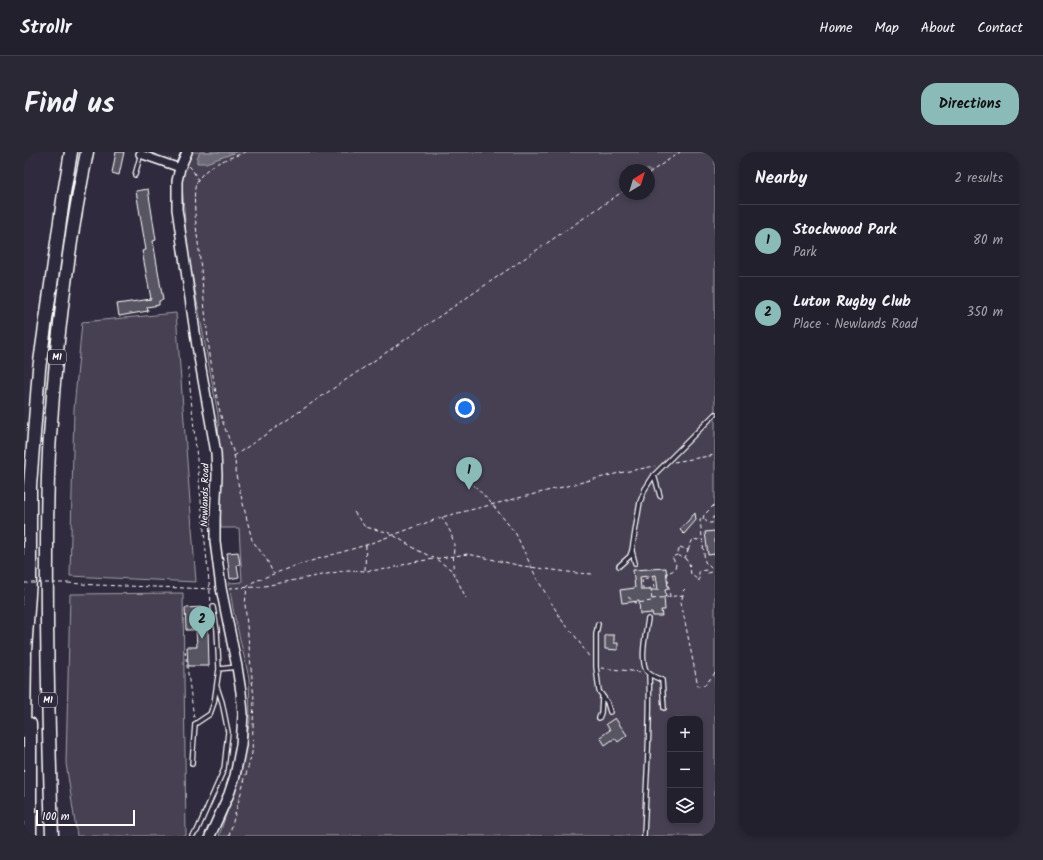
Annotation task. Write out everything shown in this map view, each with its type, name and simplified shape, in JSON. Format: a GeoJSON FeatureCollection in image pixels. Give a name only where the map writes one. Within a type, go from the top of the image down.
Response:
{"type":"FeatureCollection","features":[{"type":"Feature","properties":{"kind":"highway","name":"M1"},"geometry":{"type":"LineString","coordinates":[[30,836],[30,486],[39,369],[63,197],[71,152]]}},
{"type":"Feature","properties":{"kind":"highway","name":"M1"},"geometry":{"type":"LineString","coordinates":[[52,836],[46,643],[47,520],[50,436],[60,319],[77,202],[87,152]]}},
{"type":"Feature","properties":{"kind":"highway"},"geometry":{"type":"LineString","coordinates":[[24,732],[25,651],[29,604]]}},
{"type":"Feature","properties":{"kind":"main road","name":"Newlands Road"},"geometry":{"type":"LineString","coordinates":[[183,160],[176,190],[178,209],[197,346],[216,453],[217,475],[215,541],[221,588],[237,667],[243,714],[240,752],[235,776],[229,794],[210,836]]}},
{"type":"Feature","properties":{"kind":"street"},"geometry":{"type":"LineString","coordinates":[[141,153],[183,160]]}},
{"type":"Feature","properties":{"kind":"lane"},"geometry":{"type":"LineString","coordinates":[[135,175],[141,153]]}},
{"type":"Feature","properties":{"kind":"lane"},"geometry":{"type":"LineString","coordinates":[[619,566],[630,556],[640,502],[645,489],[654,475],[715,414]]}},
{"type":"Feature","properties":{"kind":"lane"},"geometry":{"type":"LineString","coordinates":[[654,475],[660,496]]}},
{"type":"Feature","properties":{"kind":"lane"},"geometry":{"type":"LineString","coordinates":[[632,550],[635,563]]}},
{"type":"Feature","properties":{"kind":"lane"},"geometry":{"type":"LineString","coordinates":[[192,764],[195,724],[210,714],[217,687],[219,669],[218,630],[213,607]]}},
{"type":"Feature","properties":{"kind":"lane"},"geometry":{"type":"LineString","coordinates":[[648,619],[643,653],[646,670],[662,680],[664,708]]}},
{"type":"Feature","properties":{"kind":"lane"},"geometry":{"type":"LineString","coordinates":[[598,624],[596,634],[596,667],[599,691],[607,702],[610,712]]}},
{"type":"Feature","properties":{"kind":"lane"},"geometry":{"type":"LineString","coordinates":[[219,669],[237,667]]}},
{"type":"Feature","properties":{"kind":"lane"},"geometry":{"type":"LineString","coordinates":[[644,836],[646,768],[650,712],[649,673]]}},
{"type":"Feature","properties":{"kind":"lane"},"geometry":{"type":"LineString","coordinates":[[192,836],[197,831],[224,769],[228,732],[222,702],[217,687]]}},
{"type":"Feature","properties":{"kind":"lane"},"geometry":{"type":"LineString","coordinates":[[599,718],[601,713],[602,697]]}},
{"type":"Feature","properties":{"kind":"path"},"geometry":{"type":"LineString","coordinates":[[246,152],[210,167],[198,180],[195,186],[196,221],[209,342],[221,416],[234,456],[236,465],[235,471],[252,540],[267,560],[273,574]]}},
{"type":"Feature","properties":{"kind":"path"},"geometry":{"type":"LineString","coordinates":[[655,169],[680,152]]}},
{"type":"Feature","properties":{"kind":"path"},"geometry":{"type":"LineString","coordinates":[[183,160],[192,169],[198,180]]}},
{"type":"Feature","properties":{"kind":"path"},"geometry":{"type":"LineString","coordinates":[[234,456],[619,194]]}},
{"type":"Feature","properties":{"kind":"path"},"geometry":{"type":"LineString","coordinates":[[188,367],[210,601],[213,607]]}},
{"type":"Feature","properties":{"kind":"path"},"geometry":{"type":"LineString","coordinates":[[462,462],[467,469],[469,480],[492,504],[516,534],[536,579],[563,622],[573,633],[596,667],[625,669],[649,673]]}},
{"type":"Feature","properties":{"kind":"path"},"geometry":{"type":"LineString","coordinates":[[247,633],[245,604],[247,587],[253,582],[294,566],[366,545],[442,517],[619,473]]}},
{"type":"Feature","properties":{"kind":"path"},"geometry":{"type":"LineString","coordinates":[[715,504],[704,515],[703,519],[700,520],[705,562],[711,568],[715,568]]}},
{"type":"Feature","properties":{"kind":"path"},"geometry":{"type":"LineString","coordinates":[[354,512],[365,527],[387,532],[436,559],[453,571],[466,598]]}},
{"type":"Feature","properties":{"kind":"path"},"geometry":{"type":"LineString","coordinates":[[442,517],[451,533],[454,544],[453,571]]}},
{"type":"Feature","properties":{"kind":"path"},"geometry":{"type":"LineString","coordinates":[[703,519],[705,519],[707,523],[712,523],[713,517],[715,517]]}},
{"type":"Feature","properties":{"kind":"path"},"geometry":{"type":"LineString","coordinates":[[685,558],[693,539],[702,539]]}},
{"type":"Feature","properties":{"kind":"path"},"geometry":{"type":"LineString","coordinates":[[364,571],[366,545]]}},
{"type":"Feature","properties":{"kind":"path"},"geometry":{"type":"LineString","coordinates":[[670,597],[667,572],[672,572],[676,564],[672,557],[677,555],[680,547],[688,550]]}},
{"type":"Feature","properties":{"kind":"path"},"geometry":{"type":"LineString","coordinates":[[24,583],[68,583],[209,589],[247,587],[348,570],[364,571],[389,569],[413,562],[468,554],[531,567],[593,574]]}},
{"type":"Feature","properties":{"kind":"path"},"geometry":{"type":"LineString","coordinates":[[677,555],[685,558],[689,562],[690,574],[699,581],[699,571],[707,570]]}},
{"type":"Feature","properties":{"kind":"path"},"geometry":{"type":"LineString","coordinates":[[711,568],[707,573],[715,571]]}},
{"type":"Feature","properties":{"kind":"path"},"geometry":{"type":"LineString","coordinates":[[651,589],[643,589],[642,579],[653,577],[654,588],[651,589],[652,600]]}},
{"type":"Feature","properties":{"kind":"path"},"geometry":{"type":"LineString","coordinates":[[685,589],[683,591],[681,602],[698,686],[705,685],[715,672]]}},
{"type":"Feature","properties":{"kind":"path"},"geometry":{"type":"LineString","coordinates":[[628,597],[636,603],[683,595]]}},
{"type":"Feature","properties":{"kind":"path"},"geometry":{"type":"LineString","coordinates":[[185,651],[195,724]]}},
{"type":"Feature","properties":{"kind":"shaded area"},"geometry":{"type":"Polygon","coordinates":[[[192,152],[715,152],[715,836],[219,836],[241,769],[250,720],[249,678],[233,609],[229,583],[242,582],[239,528],[221,528],[218,415],[187,247],[181,172],[192,152]]]}},
{"type":"Feature","properties":{"kind":"shaded area"},"geometry":{"type":"Polygon","coordinates":[[[200,152],[237,152],[206,163],[197,163],[197,158],[200,152]]]}},
{"type":"Feature","properties":{"kind":"shaded area"},"geometry":{"type":"Polygon","coordinates":[[[176,313],[196,582],[70,576],[74,409],[82,322],[176,313]]]}},
{"type":"Feature","properties":{"kind":"shaded area"},"geometry":{"type":"Polygon","coordinates":[[[183,593],[186,836],[77,836],[66,763],[70,594],[183,593]]]}},
{"type":"Feature","properties":{"kind":"building"},"geometry":{"type":"Polygon","coordinates":[[[116,152],[124,152],[119,175],[112,173],[116,152]]]}},
{"type":"Feature","properties":{"kind":"building"},"geometry":{"type":"Polygon","coordinates":[[[148,189],[156,240],[153,241],[163,300],[159,301],[159,305],[147,307],[148,311],[119,316],[117,304],[151,299],[142,251],[146,250],[136,191],[148,189]]]}},
{"type":"Feature","properties":{"kind":"building"},"geometry":{"type":"Polygon","coordinates":[[[695,513],[696,520],[684,534],[680,530],[695,513]]]}},
{"type":"Feature","properties":{"kind":"building"},"geometry":{"type":"Polygon","coordinates":[[[715,531],[715,554],[708,555],[705,532],[715,531]]]}},
{"type":"Feature","properties":{"kind":"building"},"geometry":{"type":"Polygon","coordinates":[[[238,552],[240,564],[237,565],[239,577],[230,579],[227,553],[238,552]]]}},
{"type":"Feature","properties":{"kind":"building"},"geometry":{"type":"Polygon","coordinates":[[[666,568],[668,589],[665,590],[665,610],[661,610],[662,616],[653,616],[652,613],[640,614],[639,601],[622,603],[620,590],[635,588],[633,570],[666,568]],[[656,575],[640,577],[641,590],[658,590],[656,575]]]}},
{"type":"Feature","properties":{"kind":"building"},"geometry":{"type":"Polygon","coordinates":[[[204,607],[205,629],[208,629],[209,666],[188,666],[187,647],[197,647],[196,630],[186,630],[185,608],[204,607]]]}},
{"type":"Feature","properties":{"kind":"building"},"geometry":{"type":"Polygon","coordinates":[[[605,635],[614,635],[614,643],[618,643],[618,650],[605,649],[605,635]]]}},
{"type":"Feature","properties":{"kind":"building"},"geometry":{"type":"Polygon","coordinates":[[[615,718],[627,735],[618,742],[615,738],[605,745],[600,737],[610,730],[606,724],[615,718]]]}},
{"type":"Feature","properties":{"kind":"place","name":"Stockwood Park"},"geometry":{"type":"Point","coordinates":[469,490]}},
{"type":"Feature","properties":{"kind":"place","name":"Luton Rugby Club"},"geometry":{"type":"Point","coordinates":[202,639]}}]}
